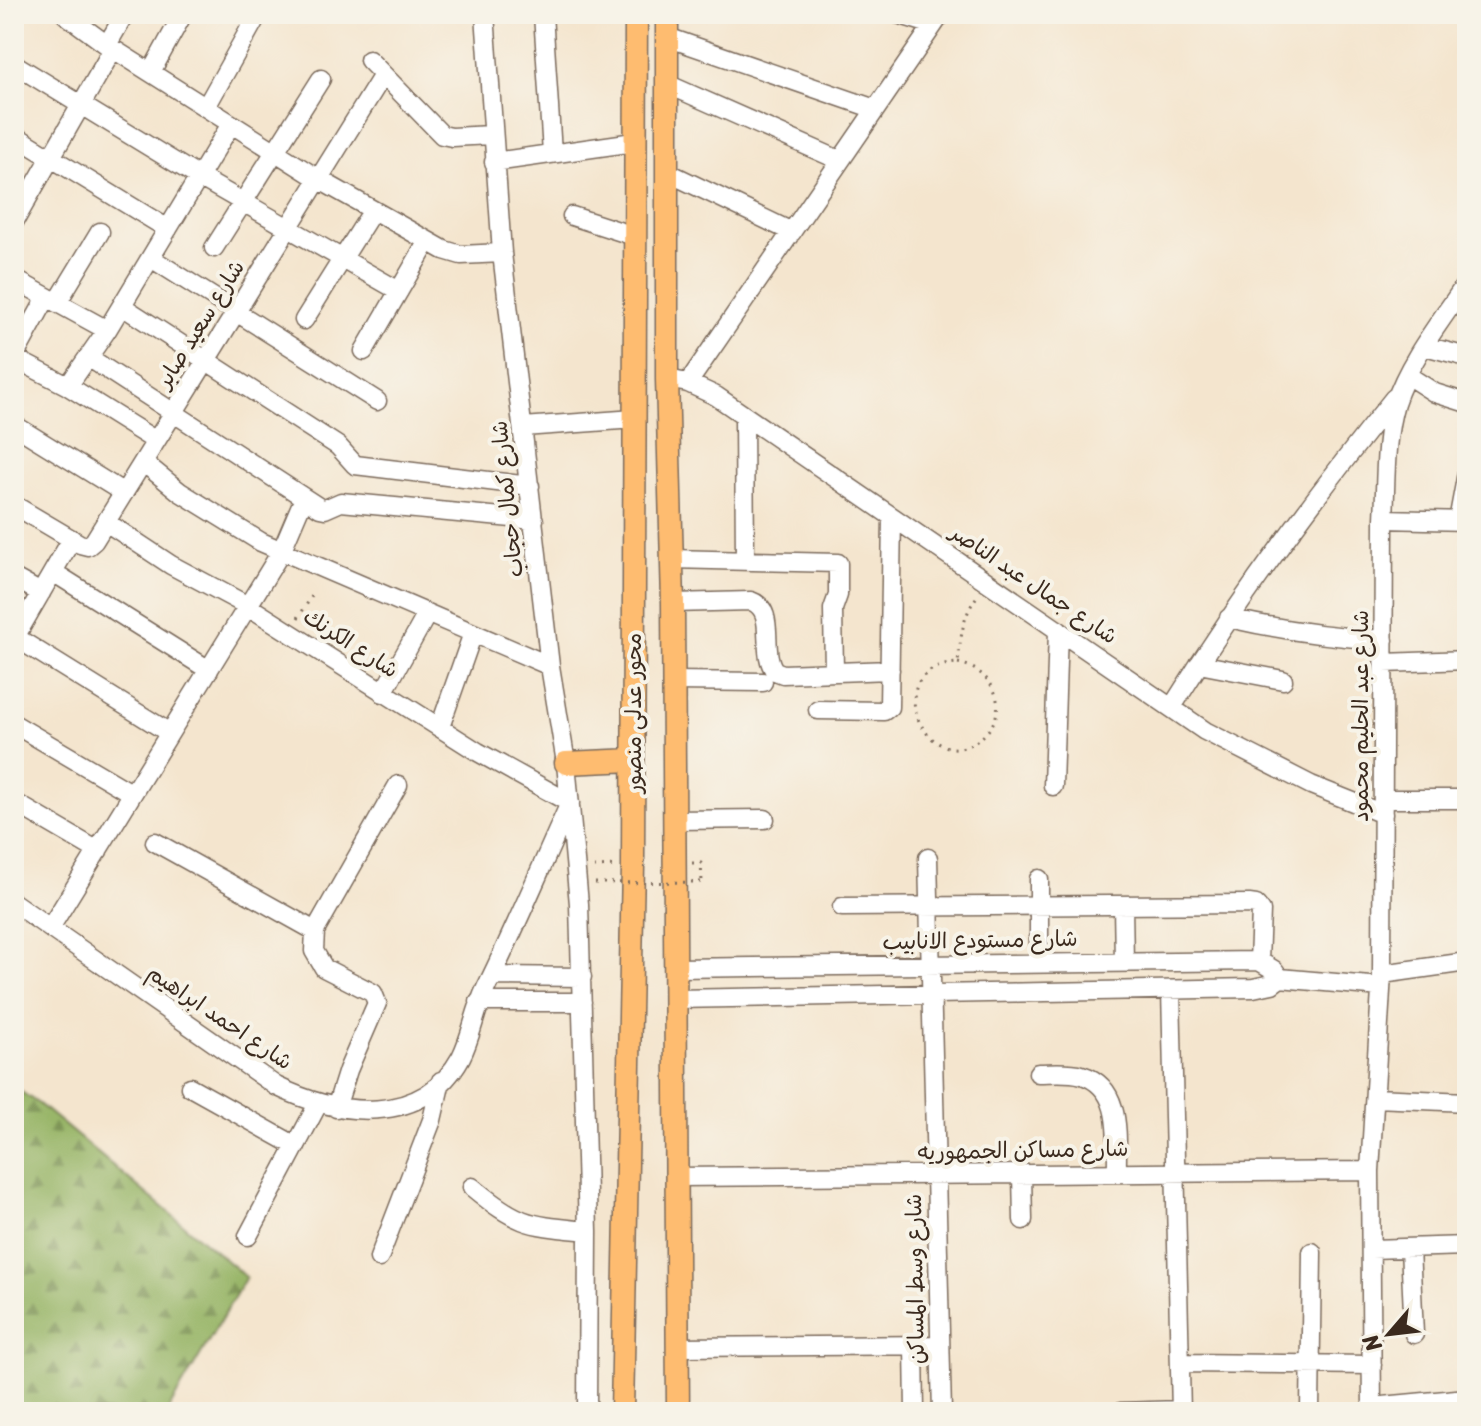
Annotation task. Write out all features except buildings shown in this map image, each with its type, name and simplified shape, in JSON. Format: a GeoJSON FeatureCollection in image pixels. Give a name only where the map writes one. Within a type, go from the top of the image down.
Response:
{"type":"FeatureCollection","features":[{"type":"Feature","properties":{"kind":"main road","name":"محور عدلى منصور"},"geometry":{"type":"LineString","coordinates":[[622,1412],[633,760],[636,14]]}},
{"type":"Feature","properties":{"kind":"main road","name":"محور عدلى منصور"},"geometry":{"type":"LineString","coordinates":[[667,14],[667,172],[677,381],[671,559],[678,1412]]}},
{"type":"Feature","properties":{"kind":"main road"},"geometry":{"type":"LineString","coordinates":[[566,763],[633,760]]}},
{"type":"Feature","properties":{"kind":"street"},"geometry":{"type":"LineString","coordinates":[[65,14],[110,47],[320,180],[444,250],[461,255],[502,253]]}},
{"type":"Feature","properties":{"kind":"street"},"geometry":{"type":"LineString","coordinates":[[15,218],[82,104],[125,14]]}},
{"type":"Feature","properties":{"kind":"street"},"geometry":{"type":"LineString","coordinates":[[151,72],[183,14]]}},
{"type":"Feature","properties":{"kind":"street"},"geometry":{"type":"LineString","coordinates":[[206,107],[258,14]]}},
{"type":"Feature","properties":{"kind":"street","name":"شارع كمال حجاب"},"geometry":{"type":"LineString","coordinates":[[485,14],[502,253],[550,666],[570,803],[582,977],[588,1231],[587,1412]]}},
{"type":"Feature","properties":{"kind":"street"},"geometry":{"type":"LineString","coordinates":[[543,14],[552,153]]}},
{"type":"Feature","properties":{"kind":"street"},"geometry":{"type":"LineString","coordinates":[[677,381],[792,232],[937,20],[897,14]]}},
{"type":"Feature","properties":{"kind":"street"},"geometry":{"type":"LineString","coordinates":[[667,37],[875,109]]}},
{"type":"Feature","properties":{"kind":"street"},"geometry":{"type":"LineString","coordinates":[[369,60],[442,135],[492,135]]}},
{"type":"Feature","properties":{"kind":"street"},"geometry":{"type":"LineString","coordinates":[[14,64],[199,177],[399,291]]}},
{"type":"Feature","properties":{"kind":"street","name":"شارع سعيد صابر"},"geometry":{"type":"LineString","coordinates":[[72,539],[84,546],[91,544],[106,522],[383,75]]}},
{"type":"Feature","properties":{"kind":"street"},"geometry":{"type":"LineString","coordinates":[[214,248],[321,79]]}},
{"type":"Feature","properties":{"kind":"street"},"geometry":{"type":"LineString","coordinates":[[667,84],[839,160]]}},
{"type":"Feature","properties":{"kind":"street"},"geometry":{"type":"LineString","coordinates":[[68,386],[122,306],[231,124]]}},
{"type":"Feature","properties":{"kind":"street"},"geometry":{"type":"LineString","coordinates":[[14,135],[168,229]]}},
{"type":"Feature","properties":{"kind":"street"},"geometry":{"type":"LineString","coordinates":[[494,162],[634,142]]}},
{"type":"Feature","properties":{"kind":"street"},"geometry":{"type":"LineString","coordinates":[[667,172],[792,232]]}},
{"type":"Feature","properties":{"kind":"street"},"geometry":{"type":"LineString","coordinates":[[304,320],[373,210]]}},
{"type":"Feature","properties":{"kind":"street"},"geometry":{"type":"LineString","coordinates":[[572,216],[634,236]]}},
{"type":"Feature","properties":{"kind":"street"},"geometry":{"type":"LineString","coordinates":[[100,232],[14,357],[68,386],[156,441]]}},
{"type":"Feature","properties":{"kind":"street"},"geometry":{"type":"LineString","coordinates":[[364,351],[428,241]]}},
{"type":"Feature","properties":{"kind":"street"},"geometry":{"type":"LineString","coordinates":[[151,258],[377,401]]}},
{"type":"Feature","properties":{"kind":"street"},"geometry":{"type":"LineString","coordinates":[[14,279],[107,330]]}},
{"type":"Feature","properties":{"kind":"street","name":"شارع عبد الحليم محمود"},"geometry":{"type":"LineString","coordinates":[[1372,1410],[1370,1171],[1381,980],[1384,519],[1390,426],[1404,382],[1467,282]]}},
{"type":"Feature","properties":{"kind":"street"},"geometry":{"type":"LineString","coordinates":[[122,306],[338,446],[349,460],[359,466],[530,486]]}},
{"type":"Feature","properties":{"kind":"street"},"geometry":{"type":"LineString","coordinates":[[1425,346],[1467,357]]}},
{"type":"Feature","properties":{"kind":"street"},"geometry":{"type":"LineString","coordinates":[[88,357],[325,509],[341,502],[534,520]]}},
{"type":"Feature","properties":{"kind":"street","name":"شارع جمال عبد الناصر"},"geometry":{"type":"LineString","coordinates":[[677,381],[716,396],[1205,731],[1311,785],[1384,807]]}},
{"type":"Feature","properties":{"kind":"street"},"geometry":{"type":"LineString","coordinates":[[1172,707],[1229,618],[1311,501],[1404,382],[1467,403]]}},
{"type":"Feature","properties":{"kind":"street"},"geometry":{"type":"LineString","coordinates":[[744,416],[745,561]]}},
{"type":"Feature","properties":{"kind":"street"},"geometry":{"type":"LineString","coordinates":[[523,427],[635,419]]}},
{"type":"Feature","properties":{"kind":"street"},"geometry":{"type":"LineString","coordinates":[[14,425],[124,493]]}},
{"type":"Feature","properties":{"kind":"street"},"geometry":{"type":"LineString","coordinates":[[143,462],[219,519],[281,552],[550,666]]}},
{"type":"Feature","properties":{"kind":"street"},"geometry":{"type":"LineString","coordinates":[[1384,519],[1462,521],[1467,473]]}},
{"type":"Feature","properties":{"kind":"street"},"geometry":{"type":"LineString","coordinates":[[50,928],[168,732],[312,503]]}},
{"type":"Feature","properties":{"kind":"street"},"geometry":{"type":"LineString","coordinates":[[14,505],[72,539],[15,638],[168,732]]}},
{"type":"Feature","properties":{"kind":"street"},"geometry":{"type":"LineString","coordinates":[[818,710],[886,710],[890,705],[892,517]]}},
{"type":"Feature","properties":{"kind":"street","name":"شارع الكرنك"},"geometry":{"type":"LineString","coordinates":[[106,522],[171,565],[289,631],[478,752],[570,803]]}},
{"type":"Feature","properties":{"kind":"street"},"geometry":{"type":"LineString","coordinates":[[671,559],[838,563],[838,595],[833,609],[834,672]]}},
{"type":"Feature","properties":{"kind":"street"},"geometry":{"type":"LineString","coordinates":[[53,572],[209,670]]}},
{"type":"Feature","properties":{"kind":"street"},"geometry":{"type":"LineString","coordinates":[[14,578],[41,593]]}},
{"type":"Feature","properties":{"kind":"street"},"geometry":{"type":"LineString","coordinates":[[673,603],[758,603],[764,610],[770,665],[783,674],[890,670]]}},
{"type":"Feature","properties":{"kind":"street"},"geometry":{"type":"LineString","coordinates":[[383,693],[427,614]]}},
{"type":"Feature","properties":{"kind":"street"},"geometry":{"type":"LineString","coordinates":[[1229,618],[1293,632],[1384,640]]}},
{"type":"Feature","properties":{"kind":"street"},"geometry":{"type":"LineString","coordinates":[[1053,786],[1058,630]]}},
{"type":"Feature","properties":{"kind":"street"},"geometry":{"type":"LineString","coordinates":[[440,727],[473,633]]}},
{"type":"Feature","properties":{"kind":"street"},"geometry":{"type":"LineString","coordinates":[[1384,663],[1467,660]]}},
{"type":"Feature","properties":{"kind":"street"},"geometry":{"type":"LineString","coordinates":[[1199,664],[1283,680]]}},
{"type":"Feature","properties":{"kind":"street"},"geometry":{"type":"LineString","coordinates":[[673,681],[763,682]]}},
{"type":"Feature","properties":{"kind":"street"},"geometry":{"type":"LineString","coordinates":[[14,724],[131,793]]}},
{"type":"Feature","properties":{"kind":"street"},"geometry":{"type":"LineString","coordinates":[[248,1236],[296,1146],[327,1106],[348,1070],[377,1003],[373,993],[324,968],[314,951],[315,931],[398,785]]}},
{"type":"Feature","properties":{"kind":"street"},"geometry":{"type":"LineString","coordinates":[[1384,807],[1467,799]]}},
{"type":"Feature","properties":{"kind":"street"},"geometry":{"type":"LineString","coordinates":[[14,802],[98,851]]}},
{"type":"Feature","properties":{"kind":"street","name":"شارع احمد ابراهيم"},"geometry":{"type":"LineString","coordinates":[[14,903],[256,1073],[297,1096],[327,1106],[363,1111],[390,1108],[417,1100],[441,1081],[461,1057],[479,1002],[570,803]]}},
{"type":"Feature","properties":{"kind":"street"},"geometry":{"type":"LineString","coordinates":[[674,820],[765,819]]}},
{"type":"Feature","properties":{"kind":"street"},"geometry":{"type":"LineString","coordinates":[[155,842],[315,931]]}},
{"type":"Feature","properties":{"kind":"street","name":"شارع وسط المساكن"},"geometry":{"type":"LineString","coordinates":[[928,858],[942,1412]]}},
{"type":"Feature","properties":{"kind":"street"},"geometry":{"type":"LineString","coordinates":[[1039,879],[1039,963]]}},
{"type":"Feature","properties":{"kind":"street"},"geometry":{"type":"LineString","coordinates":[[1123,905],[1124,963]]}},
{"type":"Feature","properties":{"kind":"street"},"geometry":{"type":"LineString","coordinates":[[842,907],[1256,905],[1261,911],[1259,961],[1274,970],[1280,978]]}},
{"type":"Feature","properties":{"kind":"street","name":"شارع مستودع الانابيب"},"geometry":{"type":"LineString","coordinates":[[675,968],[1259,961]]}},
{"type":"Feature","properties":{"kind":"street"},"geometry":{"type":"LineString","coordinates":[[675,999],[1263,987],[1280,978],[1381,980],[1467,962]]}},
{"type":"Feature","properties":{"kind":"street"},"geometry":{"type":"LineString","coordinates":[[492,976],[582,977]]}},
{"type":"Feature","properties":{"kind":"street"},"geometry":{"type":"LineString","coordinates":[[1120,1412],[1181,1411],[1171,990]]}},
{"type":"Feature","properties":{"kind":"street"},"geometry":{"type":"LineString","coordinates":[[479,1002],[582,1002]]}},
{"type":"Feature","properties":{"kind":"street"},"geometry":{"type":"LineString","coordinates":[[1038,1073],[1082,1075],[1103,1088],[1115,1110],[1117,1173]]}},
{"type":"Feature","properties":{"kind":"street"},"geometry":{"type":"LineString","coordinates":[[379,1258],[432,1120],[441,1081]]}},
{"type":"Feature","properties":{"kind":"street"},"geometry":{"type":"LineString","coordinates":[[190,1087],[296,1146]]}},
{"type":"Feature","properties":{"kind":"street"},"geometry":{"type":"LineString","coordinates":[[1375,1098],[1467,1102]]}},
{"type":"Feature","properties":{"kind":"street","name":"شارع مساكن الجمهوريه"},"geometry":{"type":"LineString","coordinates":[[676,1177],[1370,1171]]}},
{"type":"Feature","properties":{"kind":"street"},"geometry":{"type":"LineString","coordinates":[[1022,1174],[1023,1220]]}},
{"type":"Feature","properties":{"kind":"street"},"geometry":{"type":"LineString","coordinates":[[472,1187],[504,1213],[523,1223],[588,1231]]}},
{"type":"Feature","properties":{"kind":"street"},"geometry":{"type":"LineString","coordinates":[[1371,1249],[1467,1246]]}},
{"type":"Feature","properties":{"kind":"street"},"geometry":{"type":"LineString","coordinates":[[1410,1248],[1414,1334]]}},
{"type":"Feature","properties":{"kind":"street"},"geometry":{"type":"LineString","coordinates":[[1310,1412],[1312,1252]]}},
{"type":"Feature","properties":{"kind":"street"},"geometry":{"type":"LineString","coordinates":[[914,1345],[915,1412]]}},
{"type":"Feature","properties":{"kind":"street"},"geometry":{"type":"LineString","coordinates":[[677,1347],[940,1345]]}},
{"type":"Feature","properties":{"kind":"street"},"geometry":{"type":"LineString","coordinates":[[1180,1363],[1372,1365]]}},
{"type":"Feature","properties":{"kind":"street"},"geometry":{"type":"LineString","coordinates":[[1372,1410],[1432,1407],[1467,1398]]}},
{"type":"Feature","properties":{"kind":"path"},"geometry":{"type":"LineString","coordinates":[[958,663],[966,615],[989,582]]}},
{"type":"Feature","properties":{"kind":"path"},"geometry":{"type":"LineString","coordinates":[[289,631],[312,596]]}},
{"type":"Feature","properties":{"kind":"path"},"geometry":{"type":"LineString","coordinates":[[947,663],[958,663],[979,670],[987,677],[997,697],[997,708],[990,728],[983,736],[974,743],[953,747],[924,732],[918,723],[913,702],[915,691],[928,673],[947,663]]}},
{"type":"Feature","properties":{"kind":"path"},"geometry":{"type":"LineString","coordinates":[[595,883],[702,882],[701,863]]}},
{"type":"Feature","properties":{"kind":"green space"},"geometry":{"type":"Polygon","coordinates":[[[14,1087],[39,1104],[246,1277],[167,1412],[14,1412],[14,1087]]]}}]}
